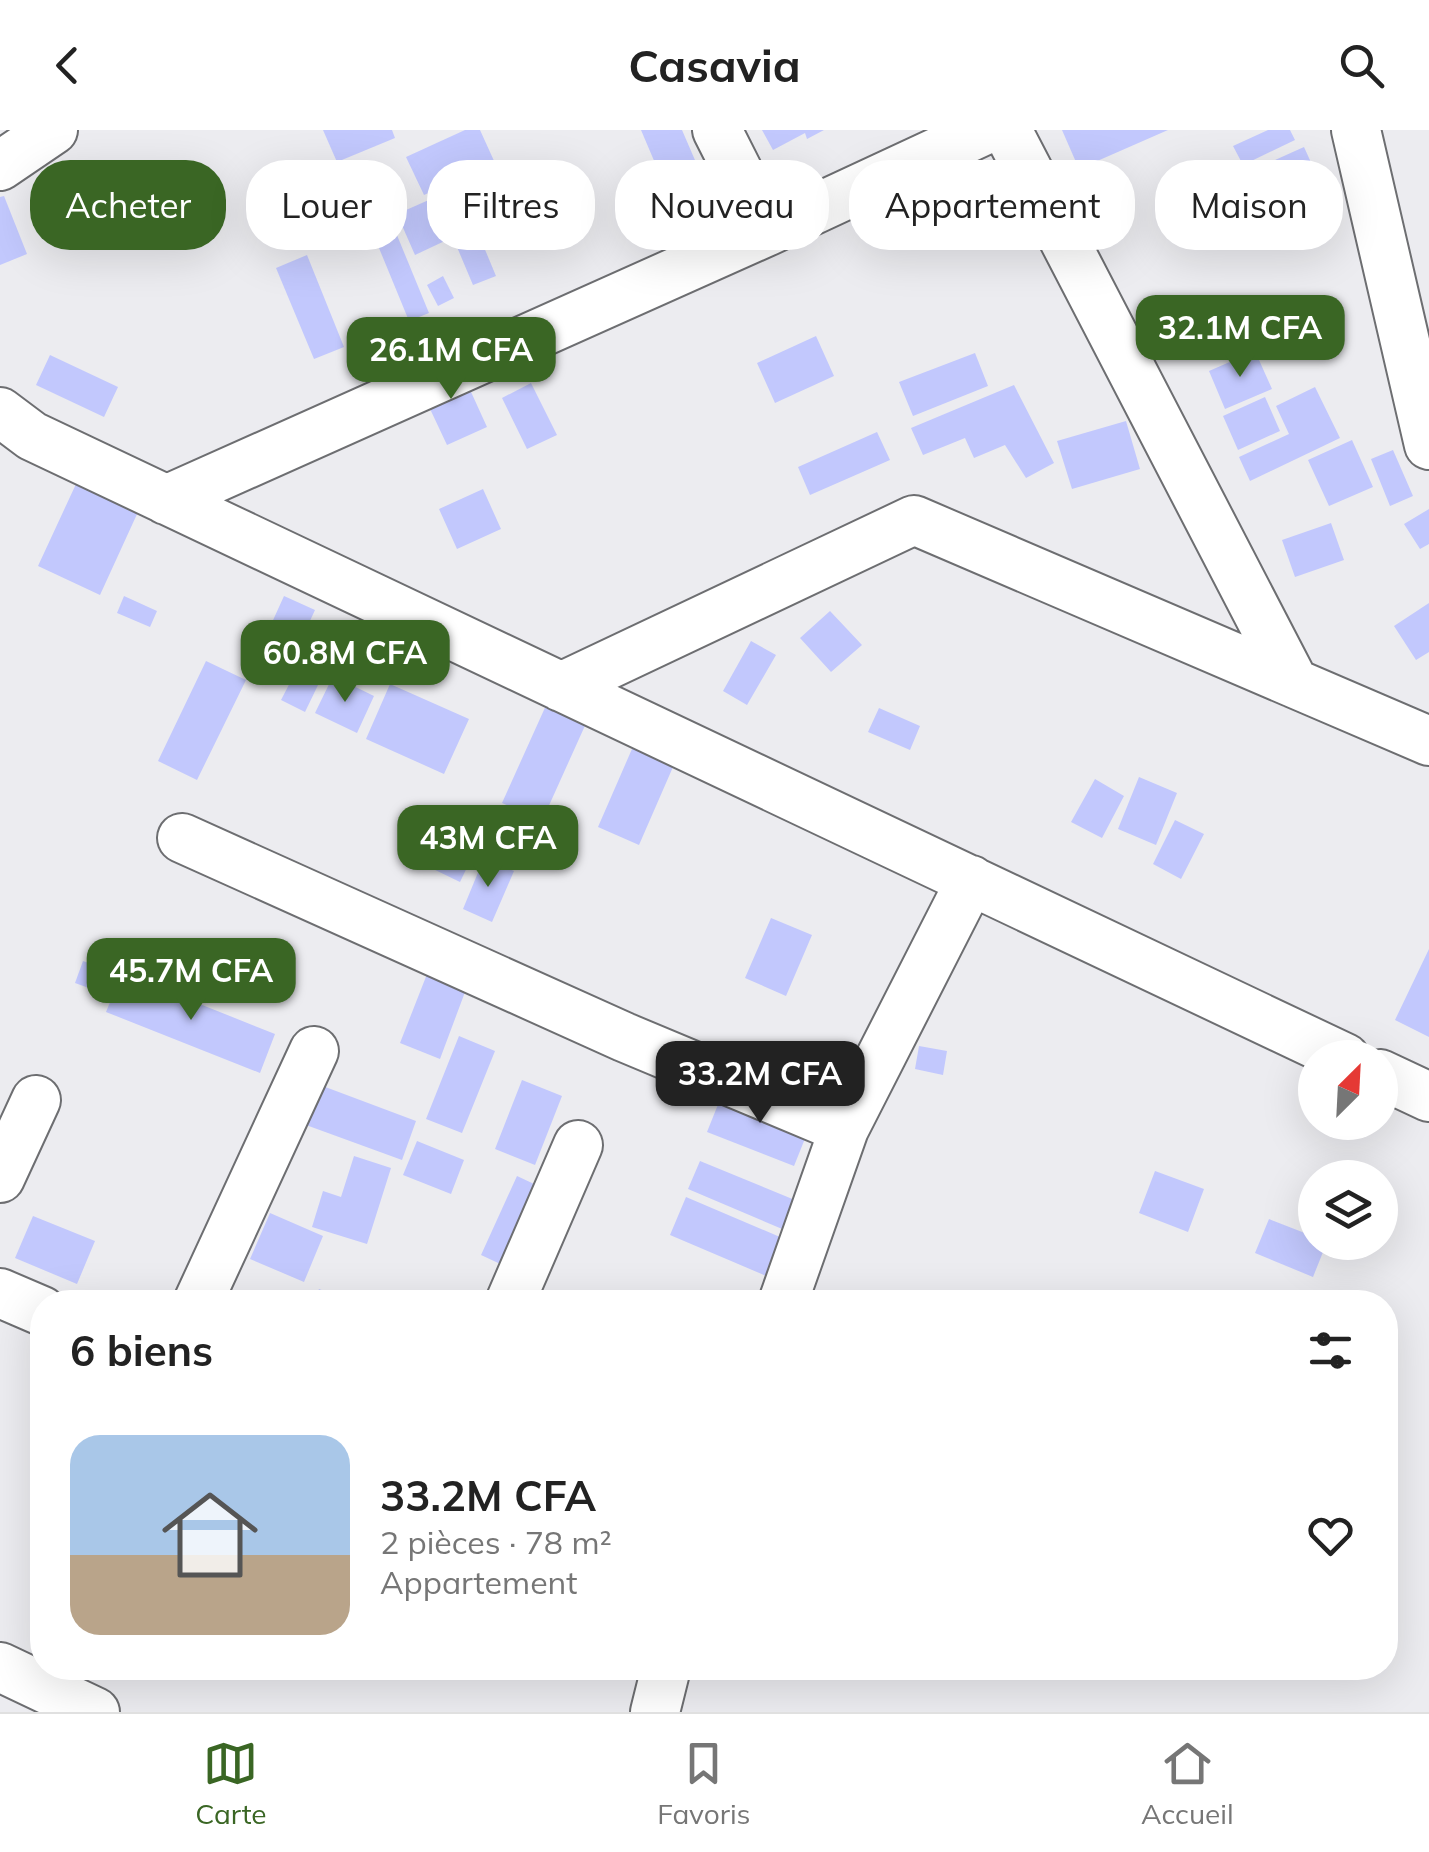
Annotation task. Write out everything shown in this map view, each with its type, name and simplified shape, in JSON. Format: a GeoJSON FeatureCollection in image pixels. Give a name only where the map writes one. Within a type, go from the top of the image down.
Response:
{"type":"FeatureCollection","features":[{"type":"Feature","properties":{"kind":"street"},"geometry":{"type":"LineString","coordinates":[[0,166],[53,130]]}},
{"type":"Feature","properties":{"kind":"street"},"geometry":{"type":"LineString","coordinates":[[717,130],[732,160]]}},
{"type":"Feature","properties":{"kind":"street"},"geometry":{"type":"LineString","coordinates":[[829,203],[985,130]]}},
{"type":"Feature","properties":{"kind":"street"},"geometry":{"type":"LineString","coordinates":[[1007,130],[1294,683]]}},
{"type":"Feature","properties":{"kind":"street"},"geometry":{"type":"LineString","coordinates":[[1356,130],[1429,445]]}},
{"type":"Feature","properties":{"kind":"street"},"geometry":{"type":"LineString","coordinates":[[166,500],[725,250]]}},
{"type":"Feature","properties":{"kind":"street"},"geometry":{"type":"LineString","coordinates":[[0,412],[32,436],[1307,1040]]}},
{"type":"Feature","properties":{"kind":"street"},"geometry":{"type":"LineString","coordinates":[[561,687],[914,520],[1429,742]]}},
{"type":"Feature","properties":{"kind":"street"},"geometry":{"type":"LineString","coordinates":[[182,838],[624,1037],[844,1129]]}},
{"type":"Feature","properties":{"kind":"street"},"geometry":{"type":"LineString","coordinates":[[788,1290],[844,1129],[971,880]]}},
{"type":"Feature","properties":{"kind":"street"},"geometry":{"type":"LineString","coordinates":[[204,1290],[314,1052]]}},
{"type":"Feature","properties":{"kind":"street"},"geometry":{"type":"LineString","coordinates":[[1398,1082],[1429,1097]]}},
{"type":"Feature","properties":{"kind":"street"},"geometry":{"type":"LineString","coordinates":[[0,1178],[36,1100]]}},
{"type":"Feature","properties":{"kind":"street"},"geometry":{"type":"LineString","coordinates":[[515,1290],[578,1145]]}},
{"type":"Feature","properties":{"kind":"street"},"geometry":{"type":"LineString","coordinates":[[0,1293],[30,1306]]}},
{"type":"Feature","properties":{"kind":"street"},"geometry":{"type":"LineString","coordinates":[[0,1667],[95,1712]]}},
{"type":"Feature","properties":{"kind":"street"},"geometry":{"type":"LineString","coordinates":[[655,1712],[663,1680]]}},
{"type":"Feature","properties":{"kind":"building"},"geometry":{"type":"Polygon","coordinates":[[[323,130],[392,130],[395,138],[336,160],[323,130]]]}},
{"type":"Feature","properties":{"kind":"building"},"geometry":{"type":"Polygon","coordinates":[[[465,130],[480,130],[494,160],[427,160],[424,195],[406,157],[465,130]]]}},
{"type":"Feature","properties":{"kind":"building"},"geometry":{"type":"Polygon","coordinates":[[[641,130],[682,130],[695,160],[654,160],[641,130]]]}},
{"type":"Feature","properties":{"kind":"building"},"geometry":{"type":"Polygon","coordinates":[[[762,130],[824,130],[807,139],[805,133],[773,150],[762,130]]]}},
{"type":"Feature","properties":{"kind":"building"},"geometry":{"type":"Polygon","coordinates":[[[1062,130],[1168,130],[1100,160],[1075,160],[1062,130]]]}},
{"type":"Feature","properties":{"kind":"building"},"geometry":{"type":"Polygon","coordinates":[[[1268,130],[1290,130],[1295,140],[1253,160],[1240,160],[1233,146],[1268,130]]]}},
{"type":"Feature","properties":{"kind":"building"},"geometry":{"type":"Polygon","coordinates":[[[1304,147],[1310,160],[1275,160],[1304,147]]]}},
{"type":"Feature","properties":{"kind":"building"},"geometry":{"type":"Polygon","coordinates":[[[4,196],[27,254],[0,265],[0,197],[4,196]]]}},
{"type":"Feature","properties":{"kind":"building"},"geometry":{"type":"Polygon","coordinates":[[[427,201],[427,249],[415,255],[407,237],[407,210],[427,201]]]}},
{"type":"Feature","properties":{"kind":"building"},"geometry":{"type":"Polygon","coordinates":[[[380,250],[403,250],[429,313],[409,321],[380,250]]]}},
{"type":"Feature","properties":{"kind":"building"},"geometry":{"type":"Polygon","coordinates":[[[458,250],[485,250],[496,276],[473,285],[458,250]]]}},
{"type":"Feature","properties":{"kind":"building"},"geometry":{"type":"Polygon","coordinates":[[[307,255],[344,347],[314,359],[276,268],[307,255]]]}},
{"type":"Feature","properties":{"kind":"building"},"geometry":{"type":"Polygon","coordinates":[[[443,276],[454,298],[438,306],[427,285],[443,276]]]}},
{"type":"Feature","properties":{"kind":"building"},"geometry":{"type":"Polygon","coordinates":[[[816,336],[834,376],[775,403],[757,363],[816,336]]]}},
{"type":"Feature","properties":{"kind":"building"},"geometry":{"type":"Polygon","coordinates":[[[1255,351],[1272,389],[1225,409],[1209,371],[1255,351]]]}},
{"type":"Feature","properties":{"kind":"building"},"geometry":{"type":"Polygon","coordinates":[[[975,353],[988,386],[913,416],[899,382],[975,353]]]}},
{"type":"Feature","properties":{"kind":"building"},"geometry":{"type":"Polygon","coordinates":[[[50,355],[118,387],[104,417],[36,385],[50,355]]]}},
{"type":"Feature","properties":{"kind":"building"},"geometry":{"type":"Polygon","coordinates":[[[456,359],[487,427],[447,445],[415,377],[456,359]]]}},
{"type":"Feature","properties":{"kind":"building"},"geometry":{"type":"Polygon","coordinates":[[[531,383],[557,435],[527,449],[502,398],[531,383]]]}},
{"type":"Feature","properties":{"kind":"building"},"geometry":{"type":"Polygon","coordinates":[[[1014,385],[1054,463],[1026,478],[1005,445],[974,458],[965,438],[923,455],[911,428],[1014,385]]]}},
{"type":"Feature","properties":{"kind":"building"},"geometry":{"type":"Polygon","coordinates":[[[1315,387],[1340,438],[1250,481],[1239,457],[1289,434],[1276,406],[1315,387]]]}},
{"type":"Feature","properties":{"kind":"building"},"geometry":{"type":"Polygon","coordinates":[[[1265,397],[1280,431],[1238,450],[1223,416],[1265,397]]]}},
{"type":"Feature","properties":{"kind":"building"},"geometry":{"type":"Polygon","coordinates":[[[1126,421],[1140,469],[1072,489],[1057,441],[1126,421]]]}},
{"type":"Feature","properties":{"kind":"building"},"geometry":{"type":"Polygon","coordinates":[[[877,432],[890,460],[810,495],[798,467],[877,432]]]}},
{"type":"Feature","properties":{"kind":"building"},"geometry":{"type":"Polygon","coordinates":[[[1352,440],[1373,487],[1329,506],[1308,460],[1352,440]]]}},
{"type":"Feature","properties":{"kind":"building"},"geometry":{"type":"Polygon","coordinates":[[[1393,450],[1413,496],[1390,506],[1371,459],[1393,450]]]}},
{"type":"Feature","properties":{"kind":"building"},"geometry":{"type":"Polygon","coordinates":[[[76,484],[112,501],[118,489],[143,501],[100,595],[38,566],[76,484]]]}},
{"type":"Feature","properties":{"kind":"building"},"geometry":{"type":"Polygon","coordinates":[[[483,489],[501,529],[457,549],[439,509],[483,489]]]}},
{"type":"Feature","properties":{"kind":"building"},"geometry":{"type":"Polygon","coordinates":[[[1429,509],[1429,544],[1420,549],[1404,524],[1429,509]]]}},
{"type":"Feature","properties":{"kind":"building"},"geometry":{"type":"Polygon","coordinates":[[[1331,523],[1344,560],[1295,577],[1282,540],[1331,523]]]}},
{"type":"Feature","properties":{"kind":"building"},"geometry":{"type":"Polygon","coordinates":[[[124,596],[157,611],[150,627],[117,613],[124,596]]]}},
{"type":"Feature","properties":{"kind":"building"},"geometry":{"type":"Polygon","coordinates":[[[284,596],[315,610],[289,666],[259,651],[284,596]]]}},
{"type":"Feature","properties":{"kind":"building"},"geometry":{"type":"Polygon","coordinates":[[[1429,603],[1429,652],[1416,660],[1394,626],[1429,603]]]}},
{"type":"Feature","properties":{"kind":"building"},"geometry":{"type":"Polygon","coordinates":[[[830,611],[862,645],[831,672],[800,638],[830,611]]]}},
{"type":"Feature","properties":{"kind":"building"},"geometry":{"type":"Polygon","coordinates":[[[751,641],[776,655],[747,705],[723,691],[751,641]]]}},
{"type":"Feature","properties":{"kind":"building"},"geometry":{"type":"Polygon","coordinates":[[[206,661],[246,680],[197,780],[158,761],[206,661]]]}},
{"type":"Feature","properties":{"kind":"building"},"geometry":{"type":"Polygon","coordinates":[[[296,671],[319,683],[305,712],[281,700],[296,671]]]}},
{"type":"Feature","properties":{"kind":"building"},"geometry":{"type":"Polygon","coordinates":[[[333,676],[374,696],[357,733],[315,713],[333,676]]]}},
{"type":"Feature","properties":{"kind":"building"},"geometry":{"type":"Polygon","coordinates":[[[557,681],[597,699],[542,821],[502,803],[557,681]]]}},
{"type":"Feature","properties":{"kind":"building"},"geometry":{"type":"Polygon","coordinates":[[[390,684],[469,719],[444,774],[366,739],[390,684]]]}},
{"type":"Feature","properties":{"kind":"building"},"geometry":{"type":"Polygon","coordinates":[[[879,708],[920,726],[910,750],[868,732],[879,708]]]}},
{"type":"Feature","properties":{"kind":"building"},"geometry":{"type":"Polygon","coordinates":[[[642,726],[683,744],[639,845],[598,827],[642,726]]]}},
{"type":"Feature","properties":{"kind":"building"},"geometry":{"type":"Polygon","coordinates":[[[1139,777],[1177,793],[1156,845],[1118,829],[1139,777]]]}},
{"type":"Feature","properties":{"kind":"building"},"geometry":{"type":"Polygon","coordinates":[[[1095,779],[1124,796],[1102,838],[1071,822],[1095,779]]]}},
{"type":"Feature","properties":{"kind":"building"},"geometry":{"type":"Polygon","coordinates":[[[457,809],[488,824],[460,882],[429,867],[457,809]]]}},
{"type":"Feature","properties":{"kind":"building"},"geometry":{"type":"Polygon","coordinates":[[[1175,820],[1204,834],[1181,879],[1153,864],[1175,820]]]}},
{"type":"Feature","properties":{"kind":"building"},"geometry":{"type":"Polygon","coordinates":[[[484,858],[514,871],[492,922],[463,909],[484,858]]]}},
{"type":"Feature","properties":{"kind":"building"},"geometry":{"type":"Polygon","coordinates":[[[771,918],[812,935],[786,996],[745,978],[771,918]]]}},
{"type":"Feature","properties":{"kind":"building"},"geometry":{"type":"Polygon","coordinates":[[[1429,949],[1429,1037],[1395,1020],[1429,949]]]}},
{"type":"Feature","properties":{"kind":"building"},"geometry":{"type":"Polygon","coordinates":[[[83,961],[116,973],[108,995],[75,983],[83,961]]]}},
{"type":"Feature","properties":{"kind":"building"},"geometry":{"type":"Polygon","coordinates":[[[429,969],[468,984],[440,1059],[400,1043],[429,969]]]}},
{"type":"Feature","properties":{"kind":"building"},"geometry":{"type":"Polygon","coordinates":[[[122,973],[275,1034],[260,1073],[106,1012],[122,973]]]}},
{"type":"Feature","properties":{"kind":"building"},"geometry":{"type":"Polygon","coordinates":[[[459,1036],[495,1051],[462,1133],[426,1119],[459,1036]]]}},
{"type":"Feature","properties":{"kind":"building"},"geometry":{"type":"Polygon","coordinates":[[[919,1046],[947,1051],[943,1075],[915,1069],[919,1046]]]}},
{"type":"Feature","properties":{"kind":"building"},"geometry":{"type":"Polygon","coordinates":[[[522,1080],[562,1096],[535,1165],[495,1149],[522,1080]]]}},
{"type":"Feature","properties":{"kind":"building"},"geometry":{"type":"Polygon","coordinates":[[[320,1085],[416,1121],[402,1160],[306,1125],[320,1085]]]}},
{"type":"Feature","properties":{"kind":"building"},"geometry":{"type":"Polygon","coordinates":[[[725,1087],[812,1121],[794,1166],[707,1132],[725,1087]]]}},
{"type":"Feature","properties":{"kind":"building"},"geometry":{"type":"Polygon","coordinates":[[[417,1141],[464,1160],[451,1194],[403,1175],[417,1141]]]}},
{"type":"Feature","properties":{"kind":"building"},"geometry":{"type":"Polygon","coordinates":[[[354,1156],[391,1168],[367,1244],[312,1227],[323,1191],[341,1197],[354,1156]]]}},
{"type":"Feature","properties":{"kind":"building"},"geometry":{"type":"Polygon","coordinates":[[[700,1161],[807,1205],[794,1234],[688,1189],[700,1161]]]}},
{"type":"Feature","properties":{"kind":"building"},"geometry":{"type":"Polygon","coordinates":[[[1155,1171],[1204,1189],[1188,1232],[1139,1213],[1155,1171]]]}},
{"type":"Feature","properties":{"kind":"building"},"geometry":{"type":"Polygon","coordinates":[[[517,1176],[547,1190],[511,1269],[481,1255],[517,1176]]]}},
{"type":"Feature","properties":{"kind":"building"},"geometry":{"type":"Polygon","coordinates":[[[686,1197],[787,1240],[771,1278],[670,1235],[686,1197]]]}},
{"type":"Feature","properties":{"kind":"building"},"geometry":{"type":"Polygon","coordinates":[[[270,1213],[323,1236],[304,1282],[250,1259],[270,1213]]]}},
{"type":"Feature","properties":{"kind":"building"},"geometry":{"type":"Polygon","coordinates":[[[33,1216],[95,1241],[77,1284],[15,1258],[33,1216]]]}},
{"type":"Feature","properties":{"kind":"building"},"geometry":{"type":"Polygon","coordinates":[[[1269,1219],[1298,1230],[1298,1260],[1320,1260],[1313,1277],[1255,1253],[1269,1219]]]}}]}
